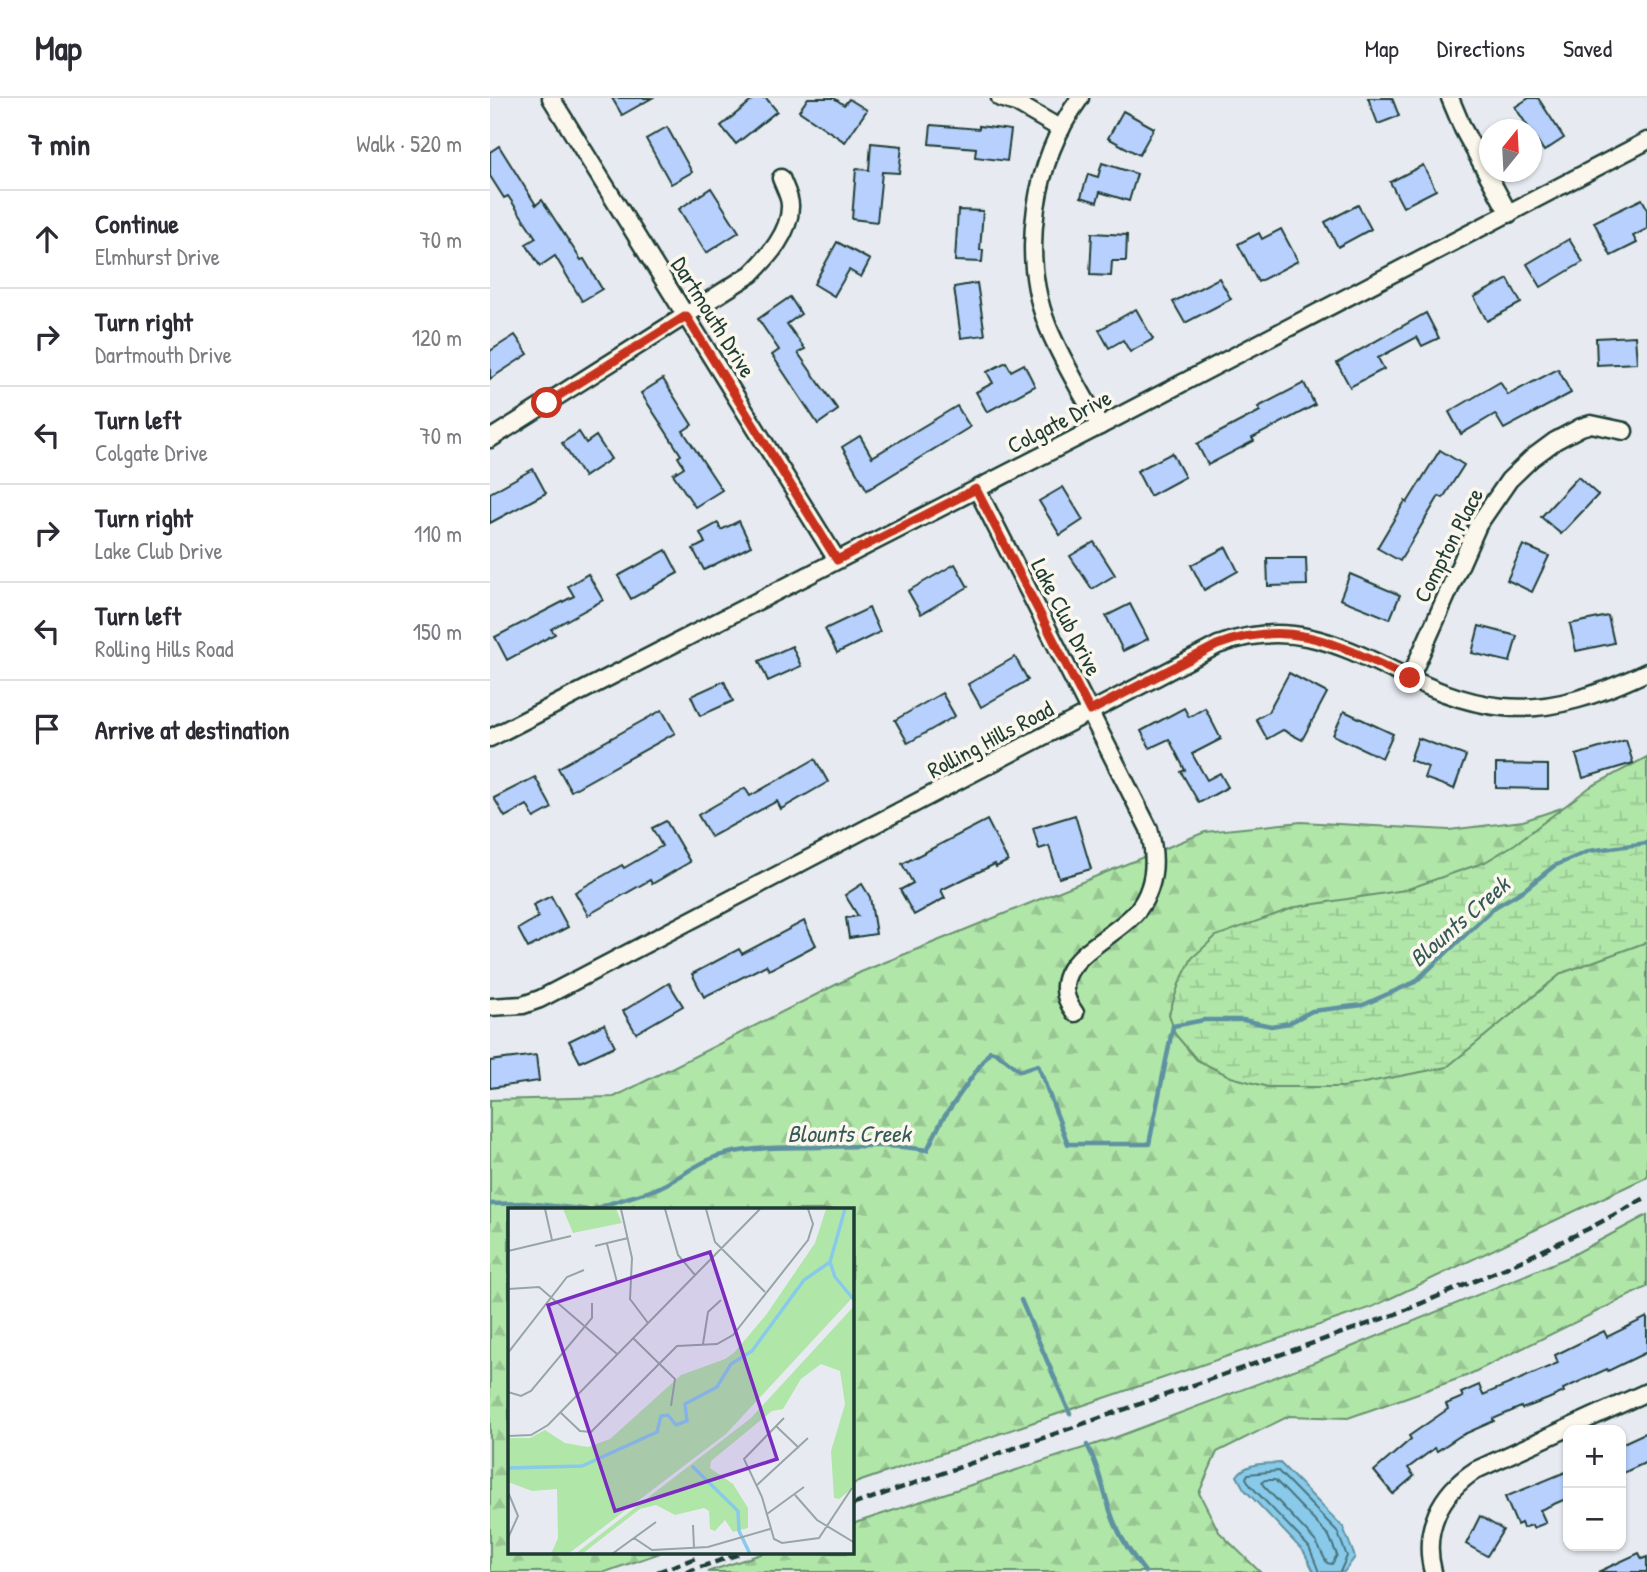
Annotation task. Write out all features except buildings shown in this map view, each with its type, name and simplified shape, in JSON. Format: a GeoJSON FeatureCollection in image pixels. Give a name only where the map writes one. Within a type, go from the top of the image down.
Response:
{"type":"FeatureCollection","features":[{"type":"Feature","properties":{"kind":"street","name":"Dartmouth Drive"},"geometry":{"type":"LineString","coordinates":[[551,98],[837,560]]}},
{"type":"Feature","properties":{"kind":"street"},"geometry":{"type":"LineString","coordinates":[[999,98],[1016,103],[1061,129]]}},
{"type":"Feature","properties":{"kind":"street"},"geometry":{"type":"LineString","coordinates":[[1080,98],[1052,149],[1038,194],[1034,262],[1047,325],[1060,355],[1100,426]]}},
{"type":"Feature","properties":{"kind":"street"},"geometry":{"type":"LineString","coordinates":[[1450,98],[1463,129],[1508,214]]}},
{"type":"Feature","properties":{"kind":"street","name":"Colgate Drive"},"geometry":{"type":"LineString","coordinates":[[490,738],[1100,426],[1647,141]]}},
{"type":"Feature","properties":{"kind":"street"},"geometry":{"type":"LineString","coordinates":[[490,439],[751,274],[771,252],[787,222],[790,204],[781,178]]}},
{"type":"Feature","properties":{"kind":"street","name":"Compton Place"},"geometry":{"type":"LineString","coordinates":[[1410,678],[1478,525],[1509,480],[1555,441],[1581,427],[1591,424],[1624,431]]}},
{"type":"Feature","properties":{"kind":"street","name":"Lake Club Drive"},"geometry":{"type":"LineString","coordinates":[[976,489],[1150,829],[1155,864],[1152,882],[1138,911],[1078,958],[1071,967],[1066,980],[1066,991],[1075,1013]]}},
{"type":"Feature","properties":{"kind":"street","name":"Rolling Hills Road"},"geometry":{"type":"LineString","coordinates":[[490,1007],[514,1006],[540,999],[1217,645],[1238,638],[1262,633],[1288,633],[1329,642],[1437,690],[1482,704],[1532,708],[1557,705],[1585,697],[1647,672]]}},
{"type":"Feature","properties":{"kind":"street"},"geometry":{"type":"LineString","coordinates":[[1433,1572],[1429,1545],[1432,1525],[1445,1497],[1461,1479],[1647,1392]]}},
{"type":"Feature","properties":{"kind":"green space"},"geometry":{"type":"Polygon","coordinates":[[[1647,757],[1647,942],[1562,973],[1447,1067],[1343,1087],[1268,1087],[1231,1077],[1197,1060],[1175,1034],[1169,1014],[1179,984],[1192,958],[1216,936],[1296,907],[1405,890],[1485,862],[1515,844],[1590,787],[1647,757]]]}},
{"type":"Feature","properties":{"kind":"green space"},"geometry":{"type":"Polygon","coordinates":[[[1647,779],[1647,1177],[1372,1307],[854,1483],[854,1208],[508,1208],[508,1554],[657,1554],[605,1572],[490,1572],[490,1100],[614,1097],[861,972],[1205,832],[1301,822],[1449,830],[1523,821],[1647,779]]]}},
{"type":"Feature","properties":{"kind":"green space"},"geometry":{"type":"Polygon","coordinates":[[[1647,1215],[1647,1287],[1466,1376],[1348,1418],[1289,1416],[1217,1452],[1199,1493],[1219,1532],[1260,1572],[707,1572],[761,1554],[854,1554],[854,1523],[1114,1438],[1315,1362],[1569,1257],[1647,1215]]]}},
{"type":"Feature","properties":{"kind":"water"},"geometry":{"type":"Polygon","coordinates":[[[1280,1463],[1343,1527],[1355,1557],[1344,1572],[1314,1572],[1304,1552],[1244,1489],[1237,1476],[1251,1466],[1280,1463]]]}},
{"type":"Feature","properties":{"kind":"waterway","name":"Blounts Creek"},"geometry":{"type":"LineString","coordinates":[[598,1208],[661,1187],[699,1164],[728,1153],[767,1148],[860,1146],[927,1150],[942,1120],[990,1051],[997,1053],[1020,1071],[1038,1065],[1068,1144],[1149,1144],[1173,1026],[1204,1020],[1243,1020],[1271,1026],[1289,1023],[1312,1011],[1363,1005],[1415,982],[1495,907],[1524,890],[1554,866],[1589,851],[1647,843]]}},
{"type":"Feature","properties":{"kind":"waterway","name":"Blounts Creek"},"geometry":{"type":"LineString","coordinates":[[490,1204],[526,1203],[571,1208]]}},
{"type":"Feature","properties":{"kind":"waterway"},"geometry":{"type":"LineString","coordinates":[[1021,1300],[1070,1414]]}},
{"type":"Feature","properties":{"kind":"waterway"},"geometry":{"type":"LineString","coordinates":[[1087,1445],[1096,1464],[1115,1524],[1128,1549],[1145,1572]]}},
{"type":"Feature","properties":{"kind":"railway"},"geometry":{"type":"LineString","coordinates":[[854,1504],[1396,1314],[1510,1266],[1647,1197]]}},
{"type":"Feature","properties":{"kind":"railway"},"geometry":{"type":"LineString","coordinates":[[686,1572],[739,1554]]}},
{"type":"Feature","properties":{"kind":"railway"},"geometry":{"type":"LineString","coordinates":[[657,1572],[696,1558]]}},
{"type":"Feature","properties":{"kind":"route"},"geometry":{"type":"LineString","coordinates":[[547,403],[686,316],[837,560],[976,489],[1090,711],[1217,645],[1262,633],[1288,633],[1329,642],[1410,678]]}}]}
